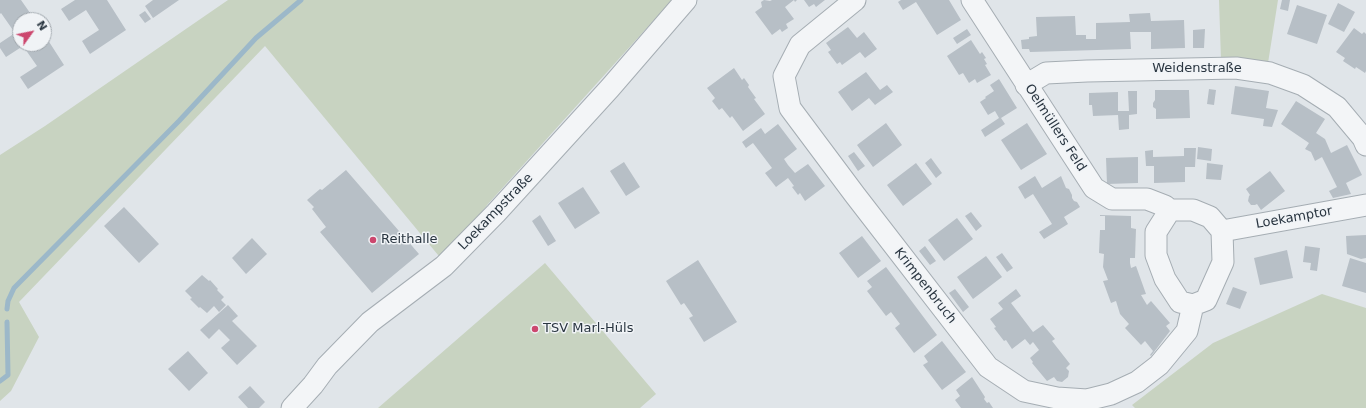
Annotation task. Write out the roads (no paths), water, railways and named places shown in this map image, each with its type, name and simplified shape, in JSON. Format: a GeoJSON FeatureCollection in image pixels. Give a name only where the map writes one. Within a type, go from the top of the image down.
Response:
{"type":"FeatureCollection","features":[{"type":"Feature","properties":{"kind":"street","name":"Loekampstraße"},"geometry":{"type":"LineString","coordinates":[[292,408],[313,386],[327,366],[370,322],[444,266],[496,213],[610,88],[686,0]]}},
{"type":"Feature","properties":{"kind":"street","name":"Krimpenbruch"},"geometry":{"type":"LineString","coordinates":[[855,0],[800,45],[784,76],[790,108],[988,367],[1024,391],[1057,398],[1087,400],[1111,394],[1137,382],[1159,365],[1187,331],[1193,305]]}},
{"type":"Feature","properties":{"kind":"street","name":"Oelmüllers Feld"},"geometry":{"type":"LineString","coordinates":[[972,0],[1094,188],[1112,199],[1147,199],[1165,206],[1170,210]]}},
{"type":"Feature","properties":{"kind":"street","name":"Weidenstraße"},"geometry":{"type":"LineString","coordinates":[[1026,85],[1046,73],[1081,71],[1236,68],[1270,73],[1303,85],[1337,107],[1363,138],[1366,145]]}},
{"type":"Feature","properties":{"kind":"street","name":"Loekamptor"},"geometry":{"type":"LineString","coordinates":[[1222,231],[1366,205]]}},
{"type":"Feature","properties":{"kind":"street"},"geometry":{"type":"LineString","coordinates":[[1170,210],[1193,210],[1210,218],[1222,231],[1223,262],[1206,300],[1193,305],[1180,302],[1165,279],[1156,254],[1156,232],[1170,210]]}},
{"type":"Feature","properties":{"kind":"waterway"},"geometry":{"type":"LineString","coordinates":[[7,309],[8,301],[14,288],[179,121],[256,38],[301,0]]}},
{"type":"Feature","properties":{"kind":"waterway"},"geometry":{"type":"LineString","coordinates":[[0,381],[8,375],[7,322]]}},
{"type":"Feature","properties":{"kind":"place","name":"Reithalle"},"geometry":{"type":"Point","coordinates":[373,240]}},
{"type":"Feature","properties":{"kind":"place","name":"TSV Marl-Hüls"},"geometry":{"type":"Point","coordinates":[535,329]}}]}
